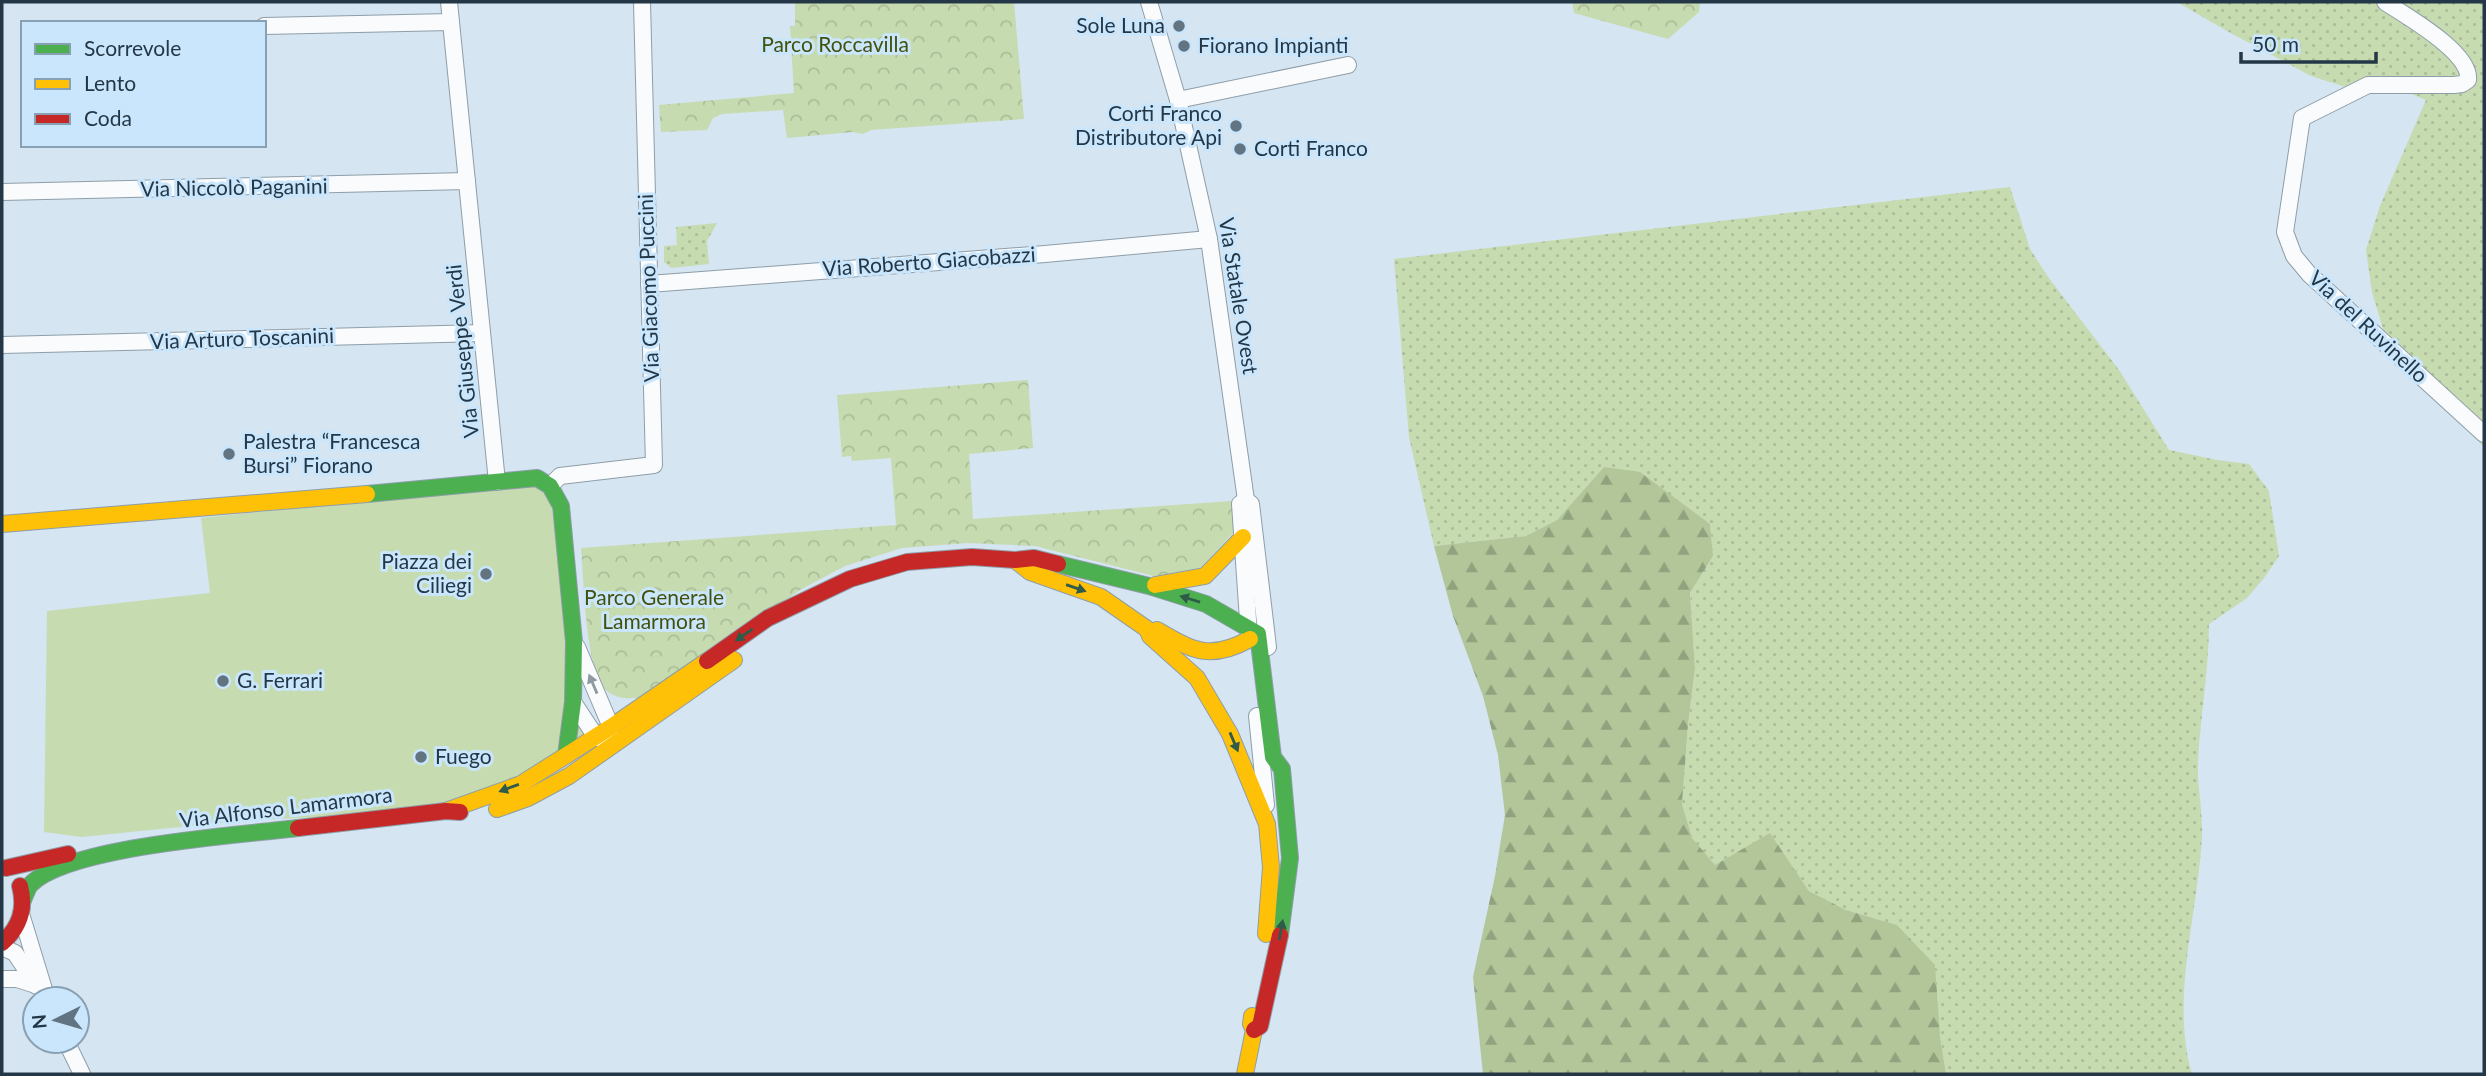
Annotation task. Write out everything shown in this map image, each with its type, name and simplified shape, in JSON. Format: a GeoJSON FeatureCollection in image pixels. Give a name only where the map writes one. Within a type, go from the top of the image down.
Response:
{"type":"FeatureCollection","features":[{"type":"Feature","properties":{"kind":"street","name":"Via Giuseppe Verdi"},"geometry":{"type":"LineString","coordinates":[[449,2],[497,482]]}},
{"type":"Feature","properties":{"kind":"street","name":"Via Giacomo Puccini"},"geometry":{"type":"LineString","coordinates":[[550,486],[560,476],[654,466],[642,2]]}},
{"type":"Feature","properties":{"kind":"street","name":"Via Statale Ovest"},"geometry":{"type":"LineString","coordinates":[[1149,2],[1178,100],[1209,239],[1246,500],[1251,503],[1282,769],[1290,858],[1282,928],[1260,1026],[1254,1030]]}},
{"type":"Feature","properties":{"kind":"street","name":"Via del Ruvinello"},"geometry":{"type":"LineString","coordinates":[[2385,2],[2451,48],[2466,66],[2468,80],[2454,85],[2368,85],[2302,118],[2286,232],[2294,256],[2309,274],[2484,434]]}},
{"type":"Feature","properties":{"kind":"street"},"geometry":{"type":"LineString","coordinates":[[266,26],[451,22]]}},
{"type":"Feature","properties":{"kind":"street"},"geometry":{"type":"LineString","coordinates":[[1178,100],[1348,65]]}},
{"type":"Feature","properties":{"kind":"street","name":"Via Niccolò Paganini"},"geometry":{"type":"LineString","coordinates":[[2,192],[467,181]]}},
{"type":"Feature","properties":{"kind":"street","name":"Via Roberto Giacobazzi"},"geometry":{"type":"LineString","coordinates":[[649,284],[1209,239]]}},
{"type":"Feature","properties":{"kind":"street","name":"Via Arturo Toscanini"},"geometry":{"type":"LineString","coordinates":[[2,345],[482,333]]}},
{"type":"Feature","properties":{"kind":"street"},"geometry":{"type":"LineString","coordinates":[[2,524],[537,478],[550,486],[561,506],[574,642],[573,702],[566,755]]}},
{"type":"Feature","properties":{"kind":"street","name":"Via Statale Ovest"},"geometry":{"type":"LineString","coordinates":[[1245,1074],[1254,1030],[1251,1024],[1267,925],[1271,867],[1242,537],[1240,504],[1246,500]]}},
{"type":"Feature","properties":{"kind":"street"},"geometry":{"type":"LineString","coordinates":[[1149,586],[1205,576],[1242,537]]}},
{"type":"Feature","properties":{"kind":"street","name":"Via Alfonso Lamarmora"},"geometry":{"type":"LineString","coordinates":[[541,792],[605,735],[768,618],[850,579],[907,562],[972,557],[1015,560],[1034,558],[1149,586],[1206,604],[1252,635]]}},
{"type":"Feature","properties":{"kind":"street"},"geometry":{"type":"LineString","coordinates":[[1015,560],[1030,572],[1101,597],[1147,629],[1150,636],[1197,678],[1230,734],[1267,824]]}},
{"type":"Feature","properties":{"kind":"street","name":"Via Statale Ovest"},"geometry":{"type":"LineString","coordinates":[[1262,599],[1255,606],[1252,635],[1273,757],[1282,769]]}},
{"type":"Feature","properties":{"kind":"street","name":"Via Alfonso Lamarmora"},"geometry":{"type":"LineString","coordinates":[[130,848],[446,811],[490,811],[541,792],[569,776],[692,691],[776,628],[803,602]]}},
{"type":"Feature","properties":{"kind":"street"},"geometry":{"type":"LineString","coordinates":[[1147,629],[1154,628],[1192,650],[1218,651],[1241,644],[1252,635]]}},
{"type":"Feature","properties":{"kind":"street"},"geometry":{"type":"LineString","coordinates":[[574,642],[605,735]]}},
{"type":"Feature","properties":{"kind":"street","name":"Via Alfonso Lamarmora"},"geometry":{"type":"LineString","coordinates":[[446,811],[521,784],[566,755],[670,698],[692,691]]}},
{"type":"Feature","properties":{"kind":"street"},"geometry":{"type":"LineString","coordinates":[[573,702],[605,735]]}},
{"type":"Feature","properties":{"kind":"street"},"geometry":{"type":"LineString","coordinates":[[41,985],[22,917],[21,888],[4,867],[76,852],[130,848]]}},
{"type":"Feature","properties":{"kind":"street"},"geometry":{"type":"LineString","coordinates":[[23,900],[29,886],[47,874],[74,863],[130,848]]}},
{"type":"Feature","properties":{"kind":"street"},"geometry":{"type":"LineString","coordinates":[[22,917],[17,928],[2,945],[15,954],[37,985]]}},
{"type":"Feature","properties":{"kind":"street"},"geometry":{"type":"LineString","coordinates":[[2,979],[17,979],[28,985]]}},
{"type":"Feature","properties":{"kind":"street"},"geometry":{"type":"LineString","coordinates":[[73,1055],[82,1074]]}},
{"type":"Feature","properties":{"kind":"green space","name":"Parco Roccavilla"},"geometry":{"type":"Polygon","coordinates":[[[795,2],[1014,2],[1024,119],[787,138],[783,110],[722,114],[713,118],[707,130],[661,132],[659,105],[794,93],[790,26],[795,26],[795,2]]]}},
{"type":"Feature","properties":{"kind":"green space"},"geometry":{"type":"Polygon","coordinates":[[[1572,2],[1700,2],[1699,12],[1668,39],[1574,13],[1572,2]]]}},
{"type":"Feature","properties":{"kind":"green space"},"geometry":{"type":"Polygon","coordinates":[[[2177,2],[2484,2],[2484,447],[2390,352],[2372,292],[2366,250],[2380,206],[2426,100],[2397,88],[2355,90],[2311,76],[2177,2]]]}},
{"type":"Feature","properties":{"kind":"green space"},"geometry":{"type":"Polygon","coordinates":[[[2010,187],[2030,249],[2119,370],[2169,450],[2249,464],[2269,491],[2279,556],[2247,598],[2209,624],[2198,762],[2202,818],[2200,865],[2184,986],[2186,1046],[2192,1074],[1946,1074],[1940,1036],[1897,925],[1846,910],[1809,891],[1770,834],[1715,865],[1692,839],[1682,804],[1695,668],[1690,593],[1713,556],[1710,524],[1677,501],[1604,467],[1557,520],[1526,536],[1434,546],[1409,437],[1394,259],[2010,187]]]}},
{"type":"Feature","properties":{"kind":"green space"},"geometry":{"type":"Polygon","coordinates":[[[717,223],[707,241],[709,264],[671,268],[664,262],[664,246],[677,245],[676,227],[717,223]]]}},
{"type":"Feature","properties":{"kind":"green space","name":"Parco Generale Lamarmora"},"geometry":{"type":"Polygon","coordinates":[[[1028,380],[1033,448],[969,454],[973,519],[1232,501],[1235,531],[1197,571],[1158,577],[1035,546],[968,543],[902,548],[845,566],[800,590],[649,697],[627,698],[607,691],[594,666],[590,646],[581,548],[896,525],[891,458],[852,461],[851,456],[842,457],[837,395],[1028,380]]]}},
{"type":"Feature","properties":{"kind":"green space"},"geometry":{"type":"Polygon","coordinates":[[[1604,467],[1640,472],[1710,524],[1713,556],[1690,593],[1695,668],[1682,804],[1692,838],[1715,865],[1770,833],[1809,891],[1846,910],[1897,925],[1935,965],[1940,1036],[1946,1074],[1483,1074],[1473,977],[1505,815],[1498,755],[1483,696],[1453,616],[1434,546],[1526,536],[1557,520],[1604,467]]]}},
{"type":"Feature","properties":{"kind":"green space"},"geometry":{"type":"Polygon","coordinates":[[[548,482],[586,753],[460,810],[239,821],[81,837],[44,832],[47,611],[210,593],[201,518],[548,482]]]}},
{"type":"Feature","properties":{"kind":"traffic: fast"},"geometry":{"type":"LineString","coordinates":[[367,494],[537,478],[550,486],[561,506],[574,642],[573,702],[566,755]]}},
{"type":"Feature","properties":{"kind":"traffic: fast"},"geometry":{"type":"LineString","coordinates":[[1058,564],[1149,586],[1206,604],[1258,634],[1273,757],[1282,769],[1290,858],[1280,935]]}},
{"type":"Feature","properties":{"kind":"traffic: fast"},"geometry":{"type":"LineString","coordinates":[[23,900],[30,885],[50,872],[80,861],[157,845],[298,828]]}},
{"type":"Feature","properties":{"kind":"traffic: slow"},"geometry":{"type":"LineString","coordinates":[[2,524],[367,494]]}},
{"type":"Feature","properties":{"kind":"traffic: slow"},"geometry":{"type":"LineString","coordinates":[[1155,585],[1205,576],[1243,537]]}},
{"type":"Feature","properties":{"kind":"traffic: slow"},"geometry":{"type":"LineString","coordinates":[[1015,560],[1030,572],[1101,597],[1147,629],[1150,636],[1197,678],[1230,734],[1267,824],[1271,867],[1266,934]]}},
{"type":"Feature","properties":{"kind":"traffic: slow"},"geometry":{"type":"LineString","coordinates":[[1157,630],[1202,651],[1224,650],[1250,639]]}},
{"type":"Feature","properties":{"kind":"traffic: slow"},"geometry":{"type":"LineString","coordinates":[[497,809],[528,798],[569,776],[734,660]]}},
{"type":"Feature","properties":{"kind":"traffic: slow"},"geometry":{"type":"LineString","coordinates":[[446,811],[521,784],[707,661]]}},
{"type":"Feature","properties":{"kind":"traffic: slow"},"geometry":{"type":"LineString","coordinates":[[1245,1074],[1254,1030],[1251,1024],[1252,1016]]}},
{"type":"Feature","properties":{"kind":"traffic: jam"},"geometry":{"type":"LineString","coordinates":[[707,661],[768,618],[850,579],[907,562],[972,557],[1015,560],[1034,558],[1058,564]]}},
{"type":"Feature","properties":{"kind":"traffic: jam"},"geometry":{"type":"LineString","coordinates":[[298,828],[446,811],[460,812]]}},
{"type":"Feature","properties":{"kind":"traffic: jam"},"geometry":{"type":"LineString","coordinates":[[6,868],[68,854]]}},
{"type":"Feature","properties":{"kind":"traffic: jam"},"geometry":{"type":"LineString","coordinates":[[2,943],[13,931],[20,917],[20,886]]}},
{"type":"Feature","properties":{"kind":"traffic: jam"},"geometry":{"type":"LineString","coordinates":[[1254,1030],[1260,1026],[1280,935]]}},
{"type":"Feature","properties":{"kind":"place","name":"Sole Luna"},"geometry":{"type":"Point","coordinates":[1179,26]}},
{"type":"Feature","properties":{"kind":"place","name":"Fiorano Impianti"},"geometry":{"type":"Point","coordinates":[1184,46]}},
{"type":"Feature","properties":{"kind":"place","name":"Corti Franco Distributore Api"},"geometry":{"type":"Point","coordinates":[1236,126]}},
{"type":"Feature","properties":{"kind":"place","name":"Corti Franco"},"geometry":{"type":"Point","coordinates":[1240,149]}},
{"type":"Feature","properties":{"kind":"place","name":"Palestra “Francesca Bursi” Fiorano"},"geometry":{"type":"Point","coordinates":[229,454]}},
{"type":"Feature","properties":{"kind":"place","name":"Piazza dei Ciliegi"},"geometry":{"type":"Point","coordinates":[486,574]}},
{"type":"Feature","properties":{"kind":"place","name":"G. Ferrari"},"geometry":{"type":"Point","coordinates":[223,681]}},
{"type":"Feature","properties":{"kind":"place","name":"Fuego"},"geometry":{"type":"Point","coordinates":[421,757]}}]}
